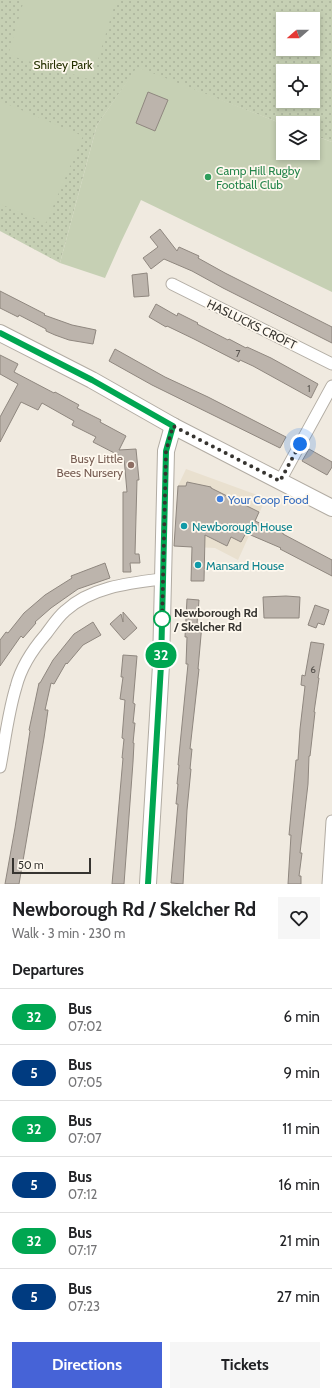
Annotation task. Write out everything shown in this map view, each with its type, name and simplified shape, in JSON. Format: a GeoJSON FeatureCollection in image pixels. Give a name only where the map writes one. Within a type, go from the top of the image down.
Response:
{"type":"FeatureCollection","features":[{"type":"Feature","properties":{"kind":"street","name":"HASLUCKS CROFT"},"geometry":{"type":"LineString","coordinates":[[172,284],[332,364]]}},
{"type":"Feature","properties":{"kind":"street"},"geometry":{"type":"LineString","coordinates":[[0,333],[92,380],[173,426],[332,508]]}},
{"type":"Feature","properties":{"kind":"street"},"geometry":{"type":"LineString","coordinates":[[280,481],[332,386]]}},
{"type":"Feature","properties":{"kind":"street"},"geometry":{"type":"LineString","coordinates":[[148,884],[161,665],[166,451],[173,426]]}},
{"type":"Feature","properties":{"kind":"street"},"geometry":{"type":"LineString","coordinates":[[0,767],[16,686],[24,667],[36,646],[53,625],[66,610],[81,600],[104,589],[129,583],[162,579]]}},
{"type":"Feature","properties":{"kind":"street"},"geometry":{"type":"LineString","coordinates":[[328,884],[332,821]]}},
{"type":"Feature","properties":{"kind":"shaded area"},"geometry":{"type":"Polygon","coordinates":[[[186,469],[266,498],[238,560],[215,548],[174,546],[178,486],[186,469]]]}},
{"type":"Feature","properties":{"kind":"green space","name":"Shirley Park"},"geometry":{"type":"Polygon","coordinates":[[[0,0],[332,0],[332,142],[320,138],[320,116],[276,116],[276,121],[137,68],[97,125],[60,263],[0,231],[0,0]]]}},
{"type":"Feature","properties":{"kind":"green space"},"geometry":{"type":"Polygon","coordinates":[[[24,0],[116,0],[92,80],[8,55],[24,0]]]}},
{"type":"Feature","properties":{"kind":"green space","name":"Camp Hill Rugby Football Club"},"geometry":{"type":"Polygon","coordinates":[[[137,67],[276,121],[276,160],[320,160],[320,138],[332,142],[332,292],[141,200],[105,278],[60,263],[97,125],[137,67]]]}},
{"type":"Feature","properties":{"kind":"green space"},"geometry":{"type":"Polygon","coordinates":[[[0,101],[83,136],[46,223],[0,204],[0,101]]]}},
{"type":"Feature","properties":{"kind":"building"},"geometry":{"type":"Polygon","coordinates":[[[148,92],[168,100],[155,131],[136,123],[148,92]]]}},
{"type":"Feature","properties":{"kind":"building"},"geometry":{"type":"Polygon","coordinates":[[[160,229],[177,251],[179,247],[199,256],[198,258],[225,273],[332,327],[332,343],[192,271],[164,259],[151,269],[143,258],[158,247],[150,237],[160,229]]]}},
{"type":"Feature","properties":{"kind":"building"},"geometry":{"type":"Polygon","coordinates":[[[147,273],[149,296],[134,297],[132,275],[147,273]]]}},
{"type":"Feature","properties":{"kind":"building"},"geometry":{"type":"Polygon","coordinates":[[[0,291],[45,314],[44,315],[72,325],[96,330],[93,344],[69,340],[55,335],[19,315],[18,317],[0,308],[0,291]]]}},
{"type":"Feature","properties":{"kind":"building"},"geometry":{"type":"Polygon","coordinates":[[[156,304],[177,316],[178,313],[198,323],[197,324],[228,340],[229,339],[271,358],[318,384],[311,398],[253,366],[240,360],[239,362],[167,326],[166,327],[149,317],[156,304]]]}},
{"type":"Feature","properties":{"kind":"building"},"geometry":{"type":"Polygon","coordinates":[[[115,349],[165,377],[286,437],[280,448],[152,385],[109,361],[115,349]]]}},
{"type":"Feature","properties":{"kind":"building"},"geometry":{"type":"Polygon","coordinates":[[[0,355],[18,364],[14,372],[79,405],[77,408],[101,420],[100,422],[126,436],[119,450],[136,449],[139,480],[137,480],[135,554],[139,554],[140,563],[130,563],[131,572],[123,572],[123,492],[127,492],[124,458],[93,442],[96,437],[72,425],[74,421],[42,403],[38,410],[21,402],[0,442],[0,417],[18,384],[0,374],[0,355]]]}},
{"type":"Feature","properties":{"kind":"building"},"geometry":{"type":"Polygon","coordinates":[[[309,449],[332,462],[332,467],[327,475],[302,461],[309,449]]]}},
{"type":"Feature","properties":{"kind":"building"},"geometry":{"type":"Polygon","coordinates":[[[187,482],[211,487],[259,512],[255,521],[283,533],[332,560],[332,576],[280,549],[281,548],[246,533],[241,542],[231,537],[227,546],[205,535],[204,581],[191,581],[192,547],[174,546],[178,486],[186,486],[187,482]]]}},
{"type":"Feature","properties":{"kind":"building"},"geometry":{"type":"Polygon","coordinates":[[[105,563],[110,578],[78,589],[51,608],[35,622],[36,623],[23,638],[21,636],[0,666],[0,640],[6,632],[8,633],[24,613],[45,595],[72,578],[71,576],[105,563]]]}},
{"type":"Feature","properties":{"kind":"building"},"geometry":{"type":"Polygon","coordinates":[[[263,597],[300,597],[299,618],[264,618],[263,597]]]}},
{"type":"Feature","properties":{"kind":"building"},"geometry":{"type":"Polygon","coordinates":[[[187,599],[199,600],[197,624],[202,624],[199,669],[190,749],[192,749],[191,769],[183,884],[171,883],[178,804],[176,804],[178,765],[188,664],[186,664],[187,637],[185,637],[187,599]]]}},
{"type":"Feature","properties":{"kind":"building"},"geometry":{"type":"Polygon","coordinates":[[[315,605],[329,610],[324,625],[318,623],[316,628],[308,625],[315,605]]]}},
{"type":"Feature","properties":{"kind":"building"},"geometry":{"type":"Polygon","coordinates":[[[123,612],[137,628],[124,640],[110,624],[121,614],[123,622],[123,612]]]}},
{"type":"Feature","properties":{"kind":"building"},"geometry":{"type":"Polygon","coordinates":[[[93,622],[101,635],[83,645],[67,664],[66,663],[54,684],[51,683],[45,710],[48,710],[44,738],[19,884],[5,884],[15,828],[29,730],[39,683],[53,660],[74,634],[93,622]]]}},
{"type":"Feature","properties":{"kind":"building"},"geometry":{"type":"Polygon","coordinates":[[[311,642],[324,644],[318,678],[309,756],[308,784],[300,853],[302,853],[299,876],[301,876],[301,884],[288,884],[291,835],[289,835],[305,686],[301,685],[302,675],[305,676],[311,642]]]}},
{"type":"Feature","properties":{"kind":"building"},"geometry":{"type":"Polygon","coordinates":[[[123,655],[137,656],[133,703],[135,704],[133,723],[135,723],[124,884],[112,884],[124,739],[122,738],[125,700],[120,699],[123,677],[121,677],[123,655]]]}},
{"type":"Feature","properties":{"kind":"bus line","name":"32"},"geometry":{"type":"LineString","coordinates":[[0,333],[92,380],[173,426],[166,451],[161,665],[148,884]]}},
{"type":"Feature","properties":{"kind":"place","name":"Camp Hill Rugby Football Club"},"geometry":{"type":"Point","coordinates":[208,177]}},
{"type":"Feature","properties":{"kind":"place","name":"Busy Little Bees Nursery"},"geometry":{"type":"Point","coordinates":[131,465]}},
{"type":"Feature","properties":{"kind":"place","name":"Your Coop Food"},"geometry":{"type":"Point","coordinates":[220,499]}},
{"type":"Feature","properties":{"kind":"place","name":"Newborough House"},"geometry":{"type":"Point","coordinates":[184,526]}},
{"type":"Feature","properties":{"kind":"place","name":"Mansard House"},"geometry":{"type":"Point","coordinates":[198,565]}},
{"type":"Feature","properties":{"kind":"place","name":"Newborough Rd / Skelcher Rd"},"geometry":{"type":"Point","coordinates":[162,619]}},
{"type":"Feature","properties":{"kind":"route"},"geometry":{"type":"LineString","coordinates":[[162,619],[162,622],[166,451],[173,426],[280,481],[300,444]]}}]}
